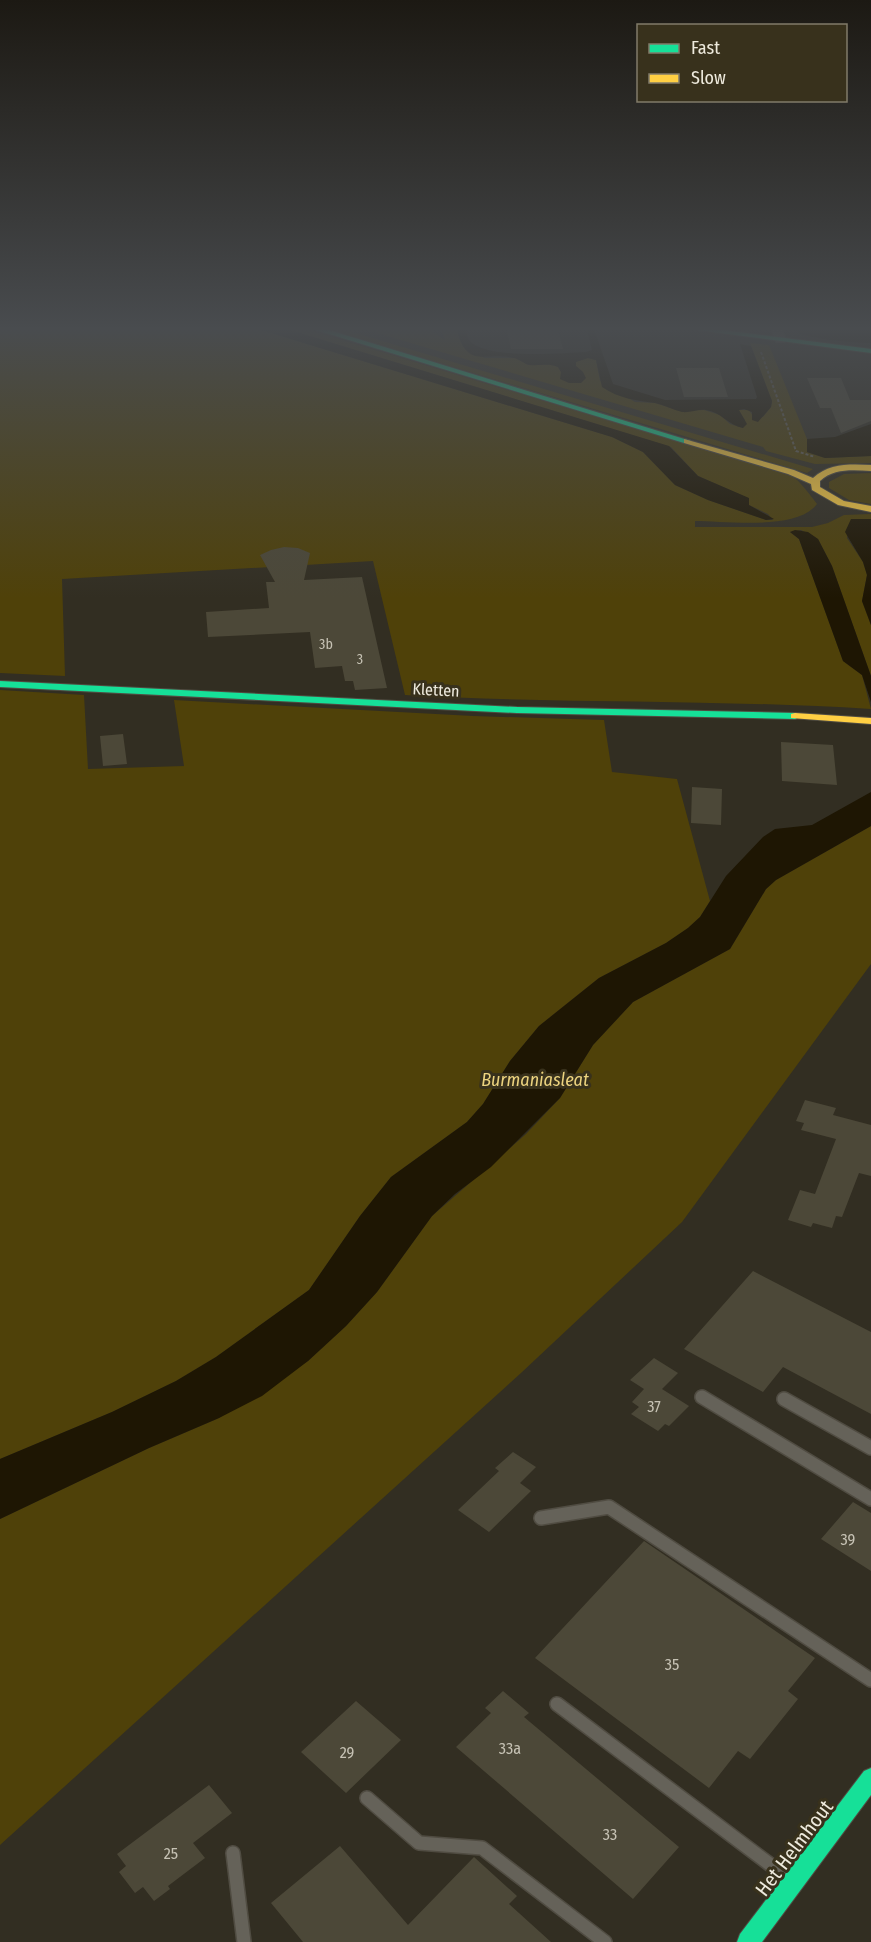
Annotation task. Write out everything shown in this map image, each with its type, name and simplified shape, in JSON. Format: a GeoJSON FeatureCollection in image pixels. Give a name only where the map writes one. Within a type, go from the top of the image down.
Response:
{"type":"FeatureCollection","features":[{"type":"Feature","properties":{"kind":"main road"},"geometry":{"type":"LineString","coordinates":[[608,417],[792,472],[815,482]]}},
{"type":"Feature","properties":{"kind":"main road"},"geometry":{"type":"LineString","coordinates":[[646,417],[798,462],[835,470]]}},
{"type":"Feature","properties":{"kind":"main road"},"geometry":{"type":"LineString","coordinates":[[871,468],[835,470],[825,473],[815,482],[815,488],[831,501],[871,509]]}},
{"type":"Feature","properties":{"kind":"main road","name":"Kletten"},"geometry":{"type":"LineString","coordinates":[[0,684],[517,710],[793,716],[871,721]]}},
{"type":"Feature","properties":{"kind":"main road","name":"Het Helmhout"},"geometry":{"type":"LineString","coordinates":[[748,1942],[871,1778]]}},
{"type":"Feature","properties":{"kind":"lane"},"geometry":{"type":"LineString","coordinates":[[702,1397],[871,1499]]}},
{"type":"Feature","properties":{"kind":"lane"},"geometry":{"type":"LineString","coordinates":[[784,1399],[871,1448]]}},
{"type":"Feature","properties":{"kind":"lane"},"geometry":{"type":"LineString","coordinates":[[542,1518],[609,1507],[871,1680]]}},
{"type":"Feature","properties":{"kind":"lane"},"geometry":{"type":"LineString","coordinates":[[557,1704],[794,1881]]}},
{"type":"Feature","properties":{"kind":"lane"},"geometry":{"type":"LineString","coordinates":[[367,1798],[419,1843],[482,1848],[605,1942]]}},
{"type":"Feature","properties":{"kind":"lane"},"geometry":{"type":"LineString","coordinates":[[232,1853],[244,1942]]}},
{"type":"Feature","properties":{"kind":"path"},"geometry":{"type":"LineString","coordinates":[[784,417],[796,451],[823,459]]}},
{"type":"Feature","properties":{"kind":"shaded area"},"geometry":{"type":"Polygon","coordinates":[[[0,417],[545,417],[612,437],[643,452],[675,485],[708,500],[766,520],[773,520],[768,514],[749,505],[748,498],[698,476],[671,447],[572,417],[596,417],[792,476],[817,504],[794,518],[760,523],[695,521],[695,527],[812,527],[828,523],[844,515],[871,514],[871,519],[851,520],[847,538],[863,562],[867,575],[862,601],[871,625],[871,676],[832,566],[818,539],[801,530],[790,532],[799,539],[843,661],[862,675],[871,709],[405,695],[373,561],[62,579],[65,676],[0,673],[0,417]]]}},
{"type":"Feature","properties":{"kind":"shaded area"},"geometry":{"type":"Polygon","coordinates":[[[619,417],[637,417],[813,469],[807,473],[619,417]]]}},
{"type":"Feature","properties":{"kind":"shaded area"},"geometry":{"type":"Polygon","coordinates":[[[660,417],[722,417],[730,424],[743,428],[745,420],[743,417],[798,417],[807,439],[807,452],[825,458],[871,456],[871,463],[815,464],[766,451],[763,447],[660,417]]]}},
{"type":"Feature","properties":{"kind":"shaded area"},"geometry":{"type":"Polygon","coordinates":[[[871,473],[871,504],[849,500],[829,488],[829,482],[844,474],[871,473]]]}},
{"type":"Feature","properties":{"kind":"shaded area"},"geometry":{"type":"Polygon","coordinates":[[[0,690],[84,695],[88,769],[184,766],[174,700],[473,716],[604,720],[612,772],[677,779],[710,901],[700,917],[688,928],[666,943],[599,978],[539,1026],[510,1061],[483,1104],[467,1122],[391,1177],[360,1216],[309,1290],[216,1357],[176,1381],[112,1412],[0,1459],[0,690]]]}},
{"type":"Feature","properties":{"kind":"shaded area"},"geometry":{"type":"Polygon","coordinates":[[[871,826],[871,964],[682,1222],[521,1373],[0,1845],[0,1519],[149,1448],[219,1418],[308,1361],[346,1326],[377,1292],[432,1216],[526,1134],[560,1098],[593,1045],[633,1002],[730,949],[766,889],[776,880],[871,826]]]}},
{"type":"Feature","properties":{"kind":"water"},"geometry":{"type":"Polygon","coordinates":[[[545,417],[573,417],[669,446],[698,476],[749,498],[749,505],[774,519],[766,520],[708,500],[675,485],[643,452],[612,437],[545,417]]]}},
{"type":"Feature","properties":{"kind":"water"},"geometry":{"type":"Polygon","coordinates":[[[721,417],[743,417],[747,424],[743,428],[721,417]]]}},
{"type":"Feature","properties":{"kind":"water"},"geometry":{"type":"Polygon","coordinates":[[[752,417],[763,417],[758,422],[752,420],[752,417]]]}},
{"type":"Feature","properties":{"kind":"water"},"geometry":{"type":"Polygon","coordinates":[[[871,424],[871,456],[825,458],[807,452],[807,439],[835,437],[871,424]]]}},
{"type":"Feature","properties":{"kind":"water"},"geometry":{"type":"Polygon","coordinates":[[[851,519],[871,519],[871,625],[862,601],[867,575],[863,562],[845,532],[851,519]]]}},
{"type":"Feature","properties":{"kind":"water"},"geometry":{"type":"Polygon","coordinates":[[[795,530],[808,532],[818,539],[832,566],[871,676],[871,702],[862,675],[843,661],[799,539],[790,532],[795,530]]]}},
{"type":"Feature","properties":{"kind":"water","name":"Burmaniasleat"},"geometry":{"type":"Polygon","coordinates":[[[871,792],[871,826],[776,880],[766,889],[730,949],[633,1002],[593,1045],[560,1098],[491,1167],[455,1194],[432,1216],[377,1292],[346,1326],[308,1361],[262,1396],[0,1519],[0,1459],[112,1412],[176,1381],[216,1357],[309,1290],[360,1216],[391,1177],[467,1122],[483,1104],[510,1061],[539,1026],[599,978],[666,943],[688,928],[700,917],[726,876],[763,837],[775,829],[812,825],[871,792]]]}},
{"type":"Feature","properties":{"kind":"building"},"geometry":{"type":"Polygon","coordinates":[[[834,417],[871,417],[871,421],[841,433],[834,417]]]}},
{"type":"Feature","properties":{"kind":"building"},"geometry":{"type":"Polygon","coordinates":[[[284,547],[298,548],[310,553],[304,580],[362,577],[387,688],[355,690],[353,681],[345,681],[342,666],[315,668],[310,632],[208,637],[206,612],[269,608],[266,582],[275,582],[260,555],[284,547]]]}},
{"type":"Feature","properties":{"kind":"building"},"geometry":{"type":"Polygon","coordinates":[[[123,734],[127,764],[103,766],[100,736],[123,734]]]}},
{"type":"Feature","properties":{"kind":"building"},"geometry":{"type":"Polygon","coordinates":[[[781,742],[833,745],[837,785],[782,781],[781,742]]]}},
{"type":"Feature","properties":{"kind":"building"},"geometry":{"type":"Polygon","coordinates":[[[692,787],[722,789],[721,825],[691,823],[692,787]]]}},
{"type":"Feature","properties":{"kind":"building"},"geometry":{"type":"Polygon","coordinates":[[[805,1100],[836,1108],[833,1115],[871,1125],[871,1176],[859,1173],[842,1217],[836,1216],[832,1228],[813,1223],[811,1227],[788,1220],[800,1190],[815,1194],[836,1139],[801,1130],[804,1123],[796,1121],[805,1100]]]}},
{"type":"Feature","properties":{"kind":"building"},"geometry":{"type":"Polygon","coordinates":[[[753,1271],[871,1332],[871,1414],[783,1367],[763,1392],[684,1349],[753,1271]]]}},
{"type":"Feature","properties":{"kind":"building"},"geometry":{"type":"Polygon","coordinates":[[[654,1358],[678,1373],[662,1389],[689,1406],[669,1426],[665,1424],[658,1431],[631,1414],[639,1407],[632,1402],[644,1389],[630,1380],[654,1358]]]}},
{"type":"Feature","properties":{"kind":"building"},"geometry":{"type":"Polygon","coordinates":[[[513,1452],[536,1467],[520,1483],[531,1491],[489,1532],[458,1510],[499,1471],[495,1468],[513,1452]]]}},
{"type":"Feature","properties":{"kind":"building"},"geometry":{"type":"Polygon","coordinates":[[[853,1502],[871,1513],[871,1571],[821,1539],[853,1502]]]}},
{"type":"Feature","properties":{"kind":"building"},"geometry":{"type":"Polygon","coordinates":[[[644,1541],[815,1658],[788,1691],[798,1699],[750,1759],[738,1751],[709,1788],[535,1658],[644,1541]]]}},
{"type":"Feature","properties":{"kind":"building"},"geometry":{"type":"Polygon","coordinates":[[[503,1691],[529,1713],[524,1717],[679,1847],[633,1899],[456,1747],[491,1713],[485,1708],[503,1691]]]}},
{"type":"Feature","properties":{"kind":"building"},"geometry":{"type":"Polygon","coordinates":[[[356,1701],[401,1740],[346,1793],[301,1752],[356,1701]]]}},
{"type":"Feature","properties":{"kind":"building"},"geometry":{"type":"Polygon","coordinates":[[[209,1785],[232,1813],[193,1843],[205,1858],[168,1886],[170,1889],[154,1901],[143,1887],[135,1893],[119,1872],[126,1866],[117,1854],[209,1785]]]}},
{"type":"Feature","properties":{"kind":"building"},"geometry":{"type":"Polygon","coordinates":[[[340,1846],[408,1925],[474,1857],[517,1896],[509,1904],[551,1942],[303,1942],[271,1903],[340,1846]]]}},
{"type":"Feature","properties":{"kind":"traffic: fast"},"geometry":{"type":"LineString","coordinates":[[606,417],[687,441]]}},
{"type":"Feature","properties":{"kind":"traffic: fast"},"geometry":{"type":"LineString","coordinates":[[0,684],[517,710],[795,716]]}},
{"type":"Feature","properties":{"kind":"traffic: fast"},"geometry":{"type":"LineString","coordinates":[[748,1942],[871,1778]]}},
{"type":"Feature","properties":{"kind":"traffic: slow"},"geometry":{"type":"LineString","coordinates":[[687,441],[791,472],[815,482]]}},
{"type":"Feature","properties":{"kind":"traffic: slow"},"geometry":{"type":"LineString","coordinates":[[871,468],[834,469],[821,475],[816,480],[815,488],[841,503],[871,509]]}},
{"type":"Feature","properties":{"kind":"traffic: slow"},"geometry":{"type":"LineString","coordinates":[[795,716],[871,721]]}}]}
